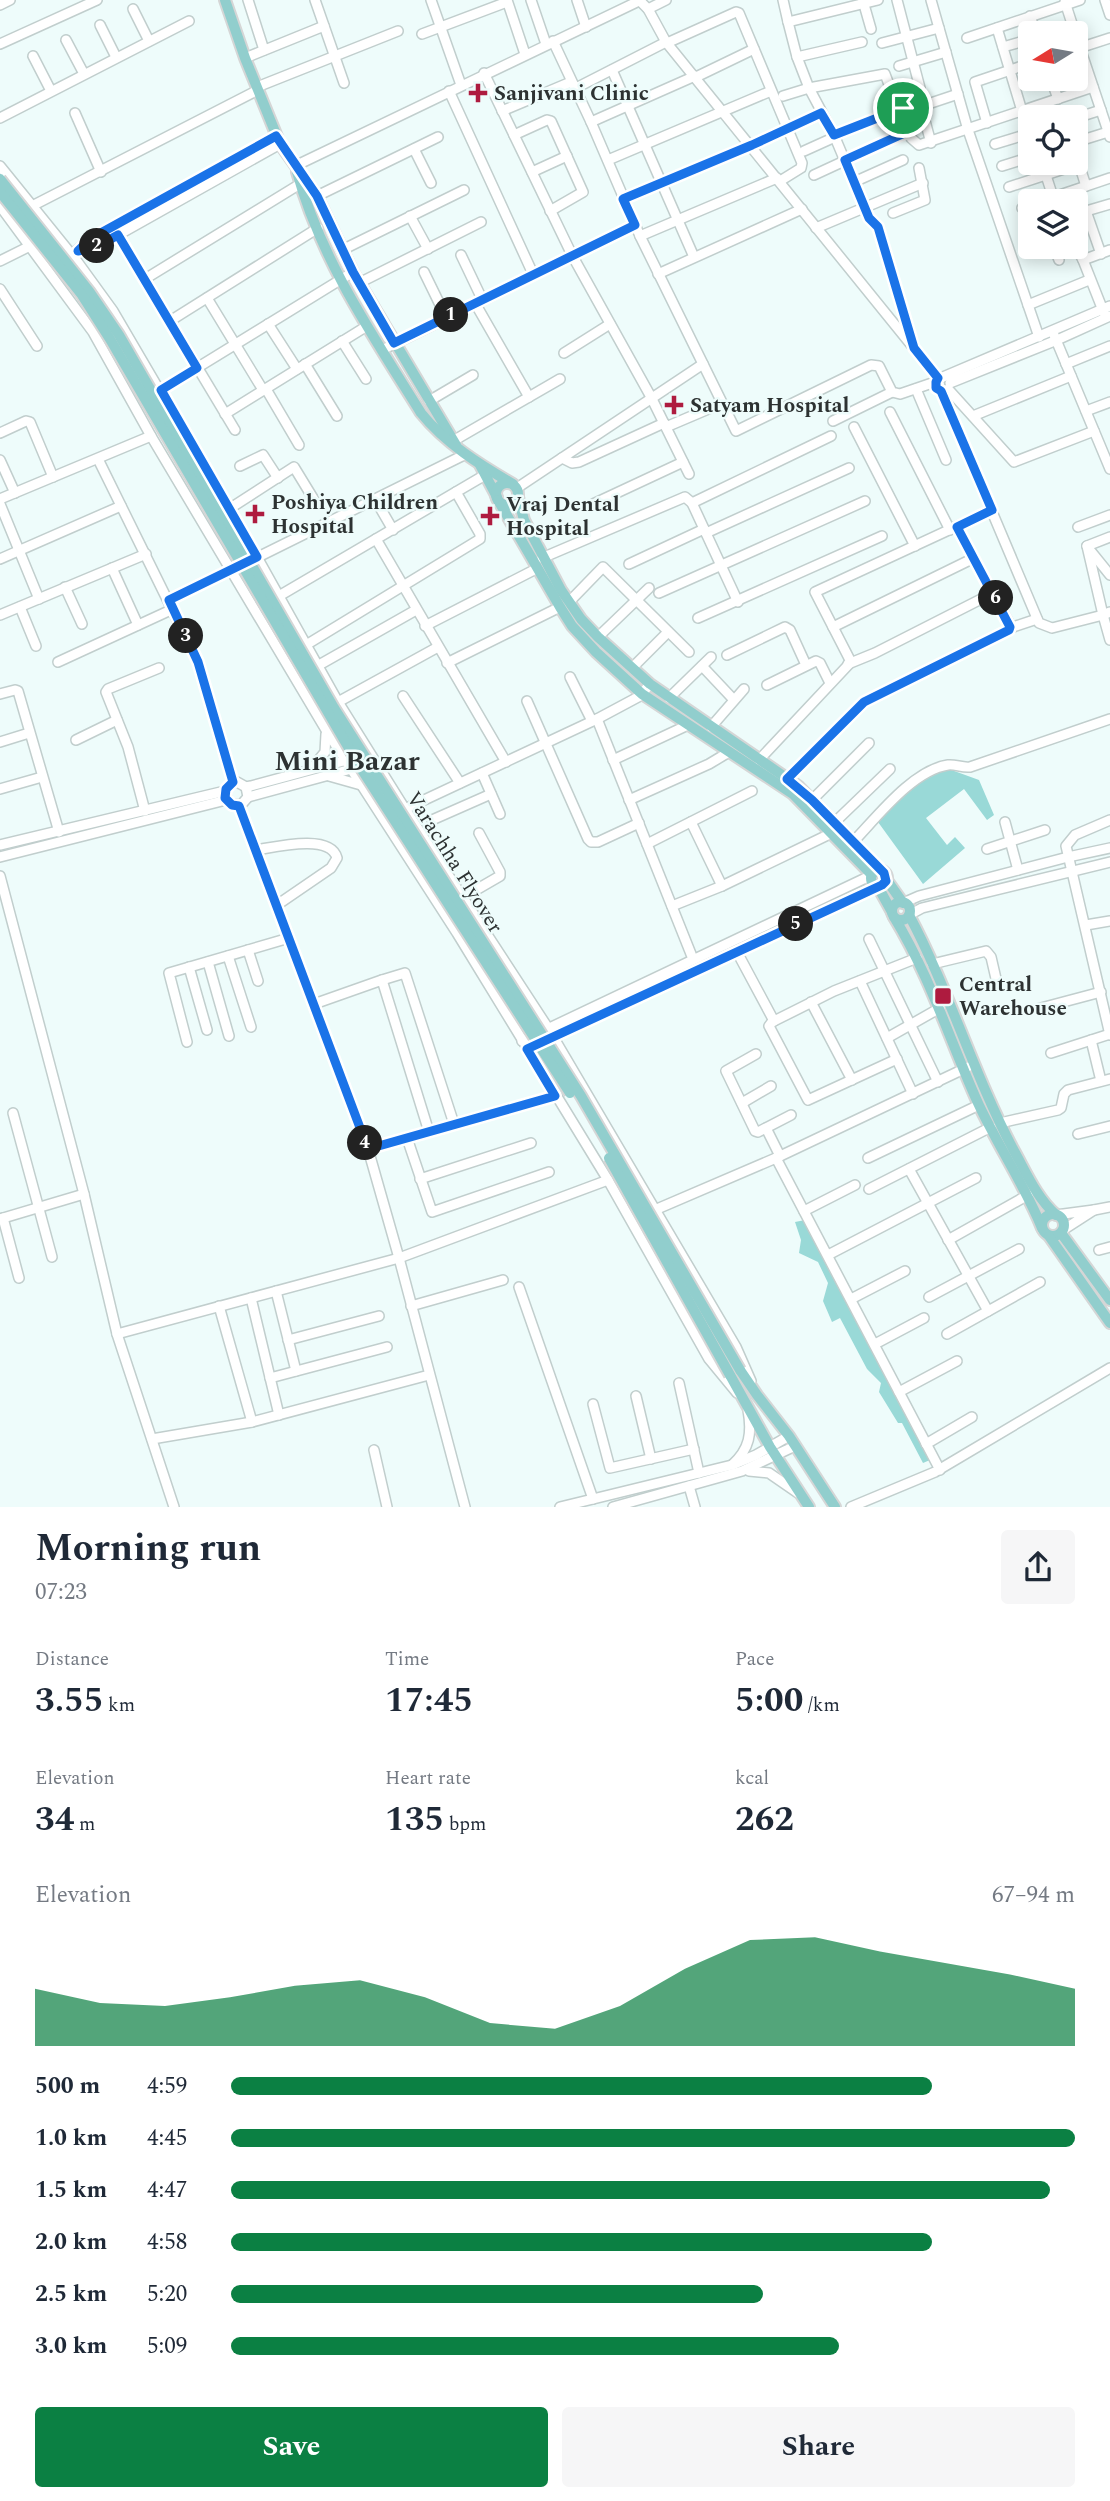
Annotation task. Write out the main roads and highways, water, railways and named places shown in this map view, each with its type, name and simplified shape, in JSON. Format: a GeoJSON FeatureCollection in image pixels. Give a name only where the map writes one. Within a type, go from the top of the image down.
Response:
{"type":"FeatureCollection","features":[{"type":"Feature","properties":{"kind":"main road"},"geometry":{"type":"LineString","coordinates":[[225,0],[278,140],[317,196],[359,283],[454,443]]}},
{"type":"Feature","properties":{"kind":"main road"},"geometry":{"type":"LineString","coordinates":[[295,166],[340,280],[421,413],[432,427],[454,443],[482,470],[516,490]]}},
{"type":"Feature","properties":{"kind":"main road","name":"Varachha Flyover"},"geometry":{"type":"LineString","coordinates":[[0,179],[89,290],[119,335],[334,708],[581,1096],[735,1373],[745,1402],[808,1507]]}},
{"type":"Feature","properties":{"kind":"main road","name":"Varachha Flyover"},"geometry":{"type":"LineString","coordinates":[[0,192],[82,295],[110,339],[357,762],[585,1115],[735,1373],[757,1395],[792,1441],[835,1507]]}},
{"type":"Feature","properties":{"kind":"main road"},"geometry":{"type":"LineString","coordinates":[[482,470],[536,569],[564,604],[650,684],[787,779],[812,800],[908,906],[909,915],[932,964],[968,1067]]}},
{"type":"Feature","properties":{"kind":"main road"},"geometry":{"type":"LineString","coordinates":[[498,499],[499,486],[506,482],[516,490],[524,520],[572,626],[596,652],[642,694],[793,794],[836,828],[853,842],[879,877],[893,915],[917,958],[1045,1232],[1110,1323]]}},
{"type":"Feature","properties":{"kind":"main road"},"geometry":{"type":"LineString","coordinates":[[498,499],[508,505],[514,503],[516,490]]}},
{"type":"Feature","properties":{"kind":"main road"},"geometry":{"type":"LineString","coordinates":[[893,915],[895,905],[903,903]]}},
{"type":"Feature","properties":{"kind":"main road"},"geometry":{"type":"LineString","coordinates":[[893,915],[902,920],[909,915]]}},
{"type":"Feature","properties":{"kind":"main road"},"geometry":{"type":"LineString","coordinates":[[995,1125],[1038,1195],[1062,1220],[1062,1231],[1110,1300]]}},
{"type":"Feature","properties":{"kind":"main road"},"geometry":{"type":"LineString","coordinates":[[1045,1232],[1045,1217],[1056,1215]]}},
{"type":"Feature","properties":{"kind":"main road"},"geometry":{"type":"LineString","coordinates":[[1045,1232],[1055,1236],[1062,1231]]}},
{"type":"Feature","properties":{"kind":"place","name":"Sanjivani Clinic"},"geometry":{"type":"Point","coordinates":[478,93]}},
{"type":"Feature","properties":{"kind":"place","name":"Satyam Hospital"},"geometry":{"type":"Point","coordinates":[674,405]}},
{"type":"Feature","properties":{"kind":"place","name":"Poshiya Children Hospital"},"geometry":{"type":"Point","coordinates":[255,514]}},
{"type":"Feature","properties":{"kind":"place","name":"Vraj Dental Hospital"},"geometry":{"type":"Point","coordinates":[490,516]}},
{"type":"Feature","properties":{"kind":"place","name":"Central Warehouse"},"geometry":{"type":"Point","coordinates":[943,996]}},
{"type":"Feature","properties":{"kind":"district","name":"Mini Bazar"},"geometry":{"type":"Point","coordinates":[347,760]}}]}
